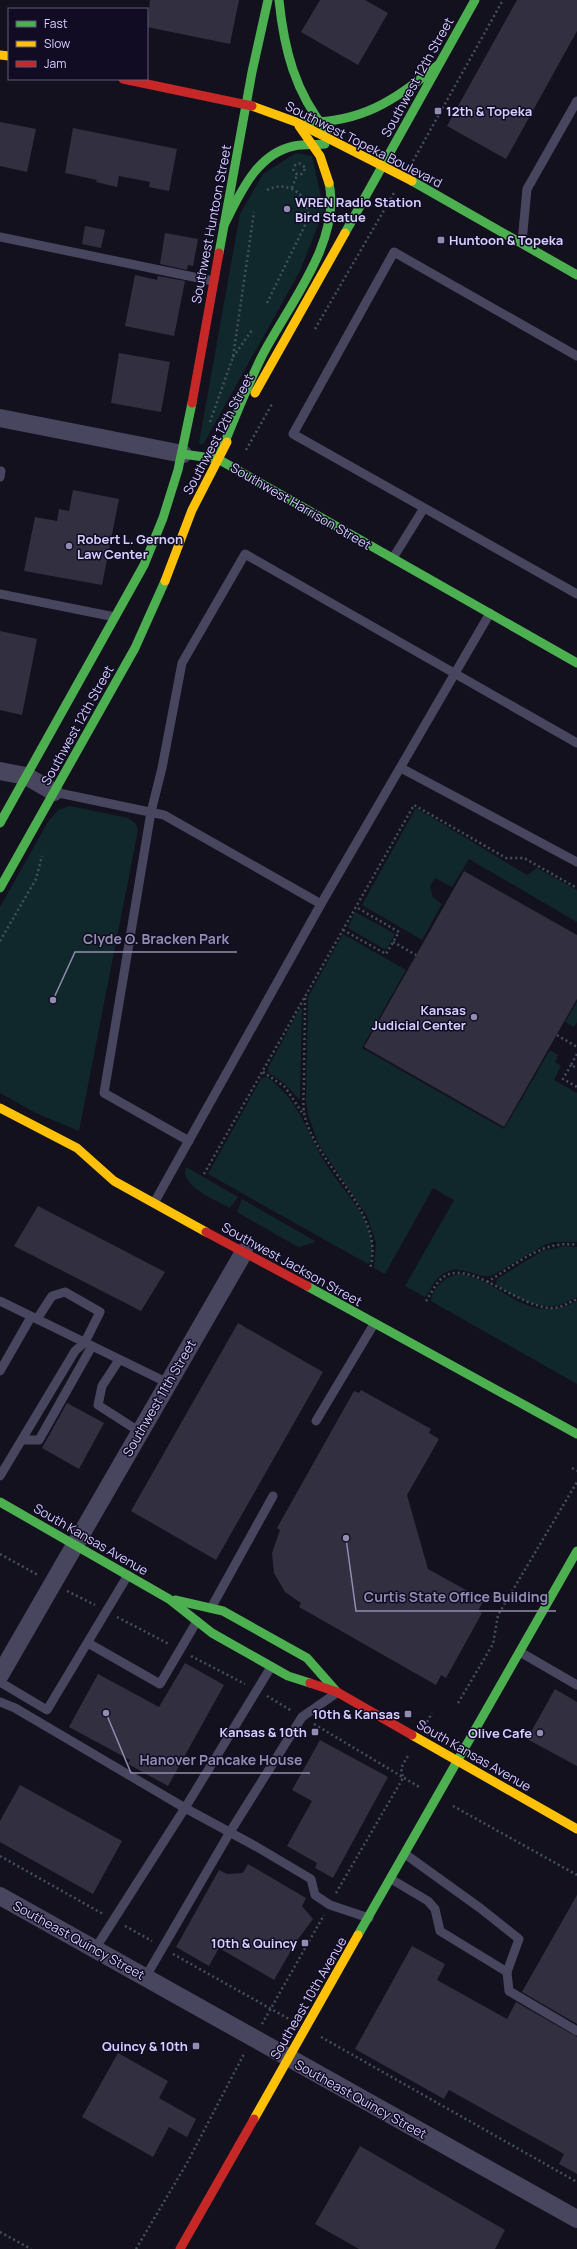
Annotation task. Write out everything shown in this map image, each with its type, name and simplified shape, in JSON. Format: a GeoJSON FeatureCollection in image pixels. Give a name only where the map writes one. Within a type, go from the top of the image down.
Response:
{"type":"FeatureCollection","features":[{"type":"Feature","properties":{"kind":"main road","name":"Southwest Huntoon Street"},"geometry":{"type":"LineString","coordinates":[[183,454],[246,104],[268,0]]}},
{"type":"Feature","properties":{"kind":"main road"},"geometry":{"type":"LineString","coordinates":[[279,0],[282,37],[291,71],[307,104],[320,124],[338,143]]}},
{"type":"Feature","properties":{"kind":"main road","name":"Southwest 12th Street"},"geometry":{"type":"LineString","coordinates":[[0,888],[135,648],[159,597],[192,510],[218,459],[438,65],[470,3]]}},
{"type":"Feature","properties":{"kind":"main road"},"geometry":{"type":"LineString","coordinates":[[296,122],[320,124],[337,122],[365,113],[403,94],[438,65]]}},
{"type":"Feature","properties":{"kind":"main road","name":"Southwest Topeka Boulevard"},"geometry":{"type":"LineString","coordinates":[[128,80],[246,104],[296,122],[382,166],[577,275]]}},
{"type":"Feature","properties":{"kind":"main road"},"geometry":{"type":"LineString","coordinates":[[218,459],[267,347],[320,251],[327,231],[330,217],[331,185],[325,166],[314,145],[296,122]]}},
{"type":"Feature","properties":{"kind":"main road"},"geometry":{"type":"LineString","coordinates":[[224,225],[248,180],[273,154],[293,146],[338,143]]}},
{"type":"Feature","properties":{"kind":"main road","name":"Southwest 12th Street"},"geometry":{"type":"LineString","coordinates":[[0,823],[117,617],[151,552],[183,454]]}},
{"type":"Feature","properties":{"kind":"main road","name":"Southwest Harrison Street"},"geometry":{"type":"LineString","coordinates":[[183,454],[218,459],[490,613],[575,658]]}},
{"type":"Feature","properties":{"kind":"main road","name":"Southwest Jackson Street"},"geometry":{"type":"LineString","coordinates":[[0,1108],[77,1148],[114,1181],[577,1434]]}},
{"type":"Feature","properties":{"kind":"main road","name":"South Kansas Avenue"},"geometry":{"type":"LineString","coordinates":[[0,1502],[170,1599],[212,1633],[288,1676],[337,1692],[577,1829]]}},
{"type":"Feature","properties":{"kind":"main road","name":"Southeast 10th Avenue"},"geometry":{"type":"LineString","coordinates":[[180,2249],[577,1551]]}},
{"type":"Feature","properties":{"kind":"main road","name":"South Kansas Avenue"},"geometry":{"type":"LineString","coordinates":[[170,1599],[224,1611],[307,1658],[337,1692]]}},
{"type":"Feature","properties":{"kind":"street","name":"Southwest Harrison Street"},"geometry":{"type":"LineString","coordinates":[[0,418],[183,454]]}},
{"type":"Feature","properties":{"kind":"street"},"geometry":{"type":"LineString","coordinates":[[0,771],[26,776],[54,792]]}},
{"type":"Feature","properties":{"kind":"street","name":"Southwest 11th Street"},"geometry":{"type":"LineString","coordinates":[[2,1667],[75,1545],[244,1252]]}},
{"type":"Feature","properties":{"kind":"street","name":"Southeast Quincy Street"},"geometry":{"type":"LineString","coordinates":[[0,1896],[577,2219]]}},
{"type":"Feature","properties":{"kind":"lane"},"geometry":{"type":"LineString","coordinates":[[522,244],[527,189],[577,101]]}},
{"type":"Feature","properties":{"kind":"lane"},"geometry":{"type":"LineString","coordinates":[[0,237],[213,281]]}},
{"type":"Feature","properties":{"kind":"lane"},"geometry":{"type":"LineString","coordinates":[[577,356],[394,252],[293,434],[577,594]]}},
{"type":"Feature","properties":{"kind":"lane"},"geometry":{"type":"LineString","coordinates":[[392,558],[424,508]]}},
{"type":"Feature","properties":{"kind":"lane"},"geometry":{"type":"LineString","coordinates":[[189,1141],[104,1094],[151,812],[162,768],[182,663],[244,554],[577,743]]}},
{"type":"Feature","properties":{"kind":"lane"},"geometry":{"type":"LineString","coordinates":[[0,594],[117,617]]}},
{"type":"Feature","properties":{"kind":"lane"},"geometry":{"type":"LineString","coordinates":[[154,1203],[321,904],[490,613]]}},
{"type":"Feature","properties":{"kind":"lane"},"geometry":{"type":"LineString","coordinates":[[401,768],[577,862]]}},
{"type":"Feature","properties":{"kind":"lane"},"geometry":{"type":"LineString","coordinates":[[54,792],[164,815],[321,904]]}},
{"type":"Feature","properties":{"kind":"lane"},"geometry":{"type":"LineString","coordinates":[[0,1371],[34,1318],[52,1296],[65,1292],[100,1312],[88,1344],[39,1440],[23,1440]]}},
{"type":"Feature","properties":{"kind":"lane"},"geometry":{"type":"LineString","coordinates":[[0,1301],[168,1383]]}},
{"type":"Feature","properties":{"kind":"lane"},"geometry":{"type":"LineString","coordinates":[[316,1421],[374,1324]]}},
{"type":"Feature","properties":{"kind":"lane"},"geometry":{"type":"LineString","coordinates":[[0,1476],[23,1440],[75,1351],[88,1344]]}},
{"type":"Feature","properties":{"kind":"lane"},"geometry":{"type":"LineString","coordinates":[[119,1360],[102,1386],[98,1405],[140,1432]]}},
{"type":"Feature","properties":{"kind":"lane"},"geometry":{"type":"LineString","coordinates":[[211,1608],[273,1496]]}},
{"type":"Feature","properties":{"kind":"lane"},"geometry":{"type":"LineString","coordinates":[[0,1682],[47,1710],[128,1575]]}},
{"type":"Feature","properties":{"kind":"lane"},"geometry":{"type":"LineString","coordinates":[[88,1643],[160,1684],[196,1621]]}},
{"type":"Feature","properties":{"kind":"lane"},"geometry":{"type":"LineString","coordinates":[[520,1652],[577,1685]]}},
{"type":"Feature","properties":{"kind":"lane"},"geometry":{"type":"LineString","coordinates":[[95,1949],[185,1808],[271,1666]]}},
{"type":"Feature","properties":{"kind":"lane"},"geometry":{"type":"LineString","coordinates":[[145,1978],[230,1832],[302,1717],[337,1692]]}},
{"type":"Feature","properties":{"kind":"lane"},"geometry":{"type":"LineString","coordinates":[[0,1702],[16,1708],[185,1808],[311,1879],[315,1895],[330,1905],[369,1918]]}},
{"type":"Feature","properties":{"kind":"lane"},"geometry":{"type":"LineString","coordinates":[[405,1854],[520,1939],[506,1972],[509,1991],[577,2031]]}},
{"type":"Feature","properties":{"kind":"lane"},"geometry":{"type":"LineString","coordinates":[[391,1879],[428,1901],[435,1909],[440,1931],[506,1972]]}},
{"type":"Feature","properties":{"kind":"path"},"geometry":{"type":"LineString","coordinates":[[418,151],[504,0]]}},
{"type":"Feature","properties":{"kind":"path"},"geometry":{"type":"LineString","coordinates":[[292,188],[297,175],[294,169],[297,164],[301,164],[304,166],[305,171],[301,175],[297,175]]}},
{"type":"Feature","properties":{"kind":"path"},"geometry":{"type":"LineString","coordinates":[[264,192],[278,186],[292,188],[304,198],[308,209],[308,217]]}},
{"type":"Feature","properties":{"kind":"path"},"geometry":{"type":"LineString","coordinates":[[210,422],[233,357],[254,209]]}},
{"type":"Feature","properties":{"kind":"path"},"geometry":{"type":"LineString","coordinates":[[264,310],[307,220]]}},
{"type":"Feature","properties":{"kind":"path"},"geometry":{"type":"LineString","coordinates":[[233,357],[253,329]]}},
{"type":"Feature","properties":{"kind":"path"},"geometry":{"type":"LineString","coordinates":[[204,1174],[414,805],[506,858],[524,858],[577,888]]}},
{"type":"Feature","properties":{"kind":"path"},"geometry":{"type":"LineString","coordinates":[[343,930],[386,954],[399,932],[356,907]]}},
{"type":"Feature","properties":{"kind":"path"},"geometry":{"type":"LineString","coordinates":[[393,942],[416,955]]}},
{"type":"Feature","properties":{"kind":"path"},"geometry":{"type":"LineString","coordinates":[[305,997],[305,1118]]}},
{"type":"Feature","properties":{"kind":"path"},"geometry":{"type":"LineString","coordinates":[[557,1035],[577,1046]]}},
{"type":"Feature","properties":{"kind":"path"},"geometry":{"type":"LineString","coordinates":[[577,1054],[563,1079],[577,1087]]}},
{"type":"Feature","properties":{"kind":"path"},"geometry":{"type":"LineString","coordinates":[[571,1065],[577,1068]]}},
{"type":"Feature","properties":{"kind":"path"},"geometry":{"type":"LineString","coordinates":[[263,1072],[285,1087],[305,1118],[330,1168],[358,1204],[366,1220],[374,1248],[370,1269]]}},
{"type":"Feature","properties":{"kind":"path"},"geometry":{"type":"LineString","coordinates":[[487,1282],[550,1245],[577,1245]]}},
{"type":"Feature","properties":{"kind":"path"},"geometry":{"type":"LineString","coordinates":[[426,1301],[442,1278],[454,1272],[469,1274],[524,1302],[540,1306],[556,1307],[577,1299]]}},
{"type":"Feature","properties":{"kind":"path"},"geometry":{"type":"LineString","coordinates":[[572,1468],[577,1471]]}},
{"type":"Feature","properties":{"kind":"path"},"geometry":{"type":"LineString","coordinates":[[458,1703],[493,1644],[498,1615],[577,1482]]}},
{"type":"Feature","properties":{"kind":"path"},"geometry":{"type":"LineString","coordinates":[[136,2249],[187,2163],[237,2066],[403,1778],[401,1768],[432,1713]]}},
{"type":"Feature","properties":{"kind":"path"},"geometry":{"type":"LineString","coordinates":[[0,2232],[31,2249]]}},
{"type":"Feature","properties":{"kind":"green space"},"geometry":{"type":"Polygon","coordinates":[[[296,153],[312,156],[324,210],[300,271],[204,443],[201,445],[199,443],[240,214],[263,174],[296,153]]]}},
{"type":"Feature","properties":{"kind":"green space"},"geometry":{"type":"Polygon","coordinates":[[[70,806],[128,818],[135,823],[138,830],[79,1131],[36,1113],[0,1093],[0,907],[48,822],[58,810],[70,806]]]}},
{"type":"Feature","properties":{"kind":"green space"},"geometry":{"type":"Polygon","coordinates":[[[416,808],[527,875],[537,868],[577,890],[577,922],[469,859],[452,887],[435,878],[430,886],[433,897],[442,904],[422,940],[362,905],[416,808]]]}},
{"type":"Feature","properties":{"kind":"green space"},"geometry":{"type":"Polygon","coordinates":[[[355,912],[395,934],[386,950],[348,928],[355,912]]]}},
{"type":"Feature","properties":{"kind":"green space"},"geometry":{"type":"Polygon","coordinates":[[[343,934],[406,970],[362,1048],[504,1129],[550,1050],[558,1055],[555,1062],[561,1066],[554,1080],[577,1093],[577,1242],[554,1242],[546,1244],[491,1276],[451,1270],[444,1273],[437,1279],[425,1297],[405,1286],[454,1200],[433,1188],[385,1274],[374,1268],[376,1243],[367,1216],[319,1145],[308,1115],[306,1100],[308,997],[343,934]]]}},
{"type":"Feature","properties":{"kind":"green space"},"geometry":{"type":"Polygon","coordinates":[[[577,1002],[577,1022],[574,1027],[565,1022],[577,1002]]]}},
{"type":"Feature","properties":{"kind":"green space"},"geometry":{"type":"Polygon","coordinates":[[[300,1008],[302,1009],[300,1100],[285,1084],[269,1073],[268,1068],[300,1008]]]}},
{"type":"Feature","properties":{"kind":"green space"},"geometry":{"type":"Polygon","coordinates":[[[267,1077],[279,1087],[296,1108],[328,1167],[364,1217],[372,1240],[372,1252],[368,1264],[208,1174],[261,1079],[267,1077]]]}},
{"type":"Feature","properties":{"kind":"green space"},"geometry":{"type":"Polygon","coordinates":[[[186,1167],[238,1197],[230,1208],[208,1197],[193,1186],[185,1174],[186,1167]]]}},
{"type":"Feature","properties":{"kind":"green space"},"geometry":{"type":"Polygon","coordinates":[[[242,1199],[315,1241],[313,1243],[298,1247],[237,1212],[242,1199]]]}},
{"type":"Feature","properties":{"kind":"green space"},"geometry":{"type":"Polygon","coordinates":[[[565,1246],[577,1247],[577,1297],[563,1304],[554,1306],[539,1305],[523,1300],[496,1284],[497,1279],[542,1251],[565,1246]]]}},
{"type":"Feature","properties":{"kind":"green space"},"geometry":{"type":"Polygon","coordinates":[[[461,1274],[491,1285],[529,1306],[544,1309],[559,1308],[577,1301],[577,1384],[431,1301],[432,1296],[442,1282],[446,1279],[461,1274]]]}},
{"type":"Feature","properties":{"kind":"building"},"geometry":{"type":"Polygon","coordinates":[[[150,0],[239,0],[230,44],[148,27],[150,0]]]}},
{"type":"Feature","properties":{"kind":"building"},"geometry":{"type":"Polygon","coordinates":[[[320,0],[365,0],[388,13],[358,65],[301,32],[320,0]]]}},
{"type":"Feature","properties":{"kind":"building"},"geometry":{"type":"Polygon","coordinates":[[[517,0],[577,0],[577,31],[506,159],[447,126],[517,0]]]}},
{"type":"Feature","properties":{"kind":"building"},"geometry":{"type":"Polygon","coordinates":[[[0,122],[36,129],[27,172],[0,166],[0,122]]]}},
{"type":"Feature","properties":{"kind":"building"},"geometry":{"type":"Polygon","coordinates":[[[73,128],[177,149],[169,191],[149,187],[150,182],[119,176],[117,187],[96,182],[97,180],[65,173],[73,128]]]}},
{"type":"Feature","properties":{"kind":"building"},"geometry":{"type":"Polygon","coordinates":[[[85,226],[105,230],[101,248],[82,244],[85,226]]]}},
{"type":"Feature","properties":{"kind":"building"},"geometry":{"type":"Polygon","coordinates":[[[165,233],[198,239],[193,266],[188,265],[187,270],[160,264],[165,233]]]}},
{"type":"Feature","properties":{"kind":"building"},"geometry":{"type":"Polygon","coordinates":[[[135,275],[157,280],[158,276],[185,281],[174,336],[125,326],[135,275]]]}},
{"type":"Feature","properties":{"kind":"building"},"geometry":{"type":"Polygon","coordinates":[[[119,353],[170,362],[161,412],[111,403],[119,353]]]}},
{"type":"Feature","properties":{"kind":"building","name":"Robert L. Gernon Law Center"},"geometry":{"type":"Polygon","coordinates":[[[73,490],[119,499],[102,585],[24,571],[35,517],[57,521],[59,509],[69,511],[73,490]]]}},
{"type":"Feature","properties":{"kind":"building"},"geometry":{"type":"Polygon","coordinates":[[[0,631],[37,639],[22,715],[0,710],[0,631]]]}},
{"type":"Feature","properties":{"kind":"building","name":"Kansas Judicial Center"},"geometry":{"type":"Polygon","coordinates":[[[464,871],[577,935],[577,999],[504,1127],[364,1047],[464,871]]]}},
{"type":"Feature","properties":{"kind":"building"},"geometry":{"type":"Polygon","coordinates":[[[38,1206],[165,1272],[141,1311],[14,1246],[38,1206]]]}},
{"type":"Feature","properties":{"kind":"building"},"geometry":{"type":"Polygon","coordinates":[[[238,1323],[323,1372],[216,1560],[131,1511],[238,1323]]]}},
{"type":"Feature","properties":{"kind":"building"},"geometry":{"type":"Polygon","coordinates":[[[361,1390],[431,1429],[429,1433],[439,1439],[407,1495],[428,1569],[484,1600],[478,1611],[482,1613],[446,1678],[441,1675],[436,1685],[299,1607],[301,1603],[285,1592],[274,1573],[272,1553],[280,1530],[277,1528],[354,1391],[359,1393],[361,1390]]]}},
{"type":"Feature","properties":{"kind":"building"},"geometry":{"type":"Polygon","coordinates":[[[67,1403],[104,1423],[79,1469],[42,1448],[67,1403]]]}},
{"type":"Feature","properties":{"kind":"building"},"geometry":{"type":"Polygon","coordinates":[[[185,1663],[224,1685],[168,1786],[128,1764],[130,1760],[69,1727],[98,1674],[159,1707],[185,1663]]]}},
{"type":"Feature","properties":{"kind":"building"},"geometry":{"type":"Polygon","coordinates":[[[555,1689],[577,1702],[577,1766],[527,1739],[555,1689]]]}},
{"type":"Feature","properties":{"kind":"building"},"geometry":{"type":"Polygon","coordinates":[[[320,1740],[388,1777],[333,1878],[315,1868],[317,1863],[287,1846],[312,1801],[292,1790],[320,1740]]]}},
{"type":"Feature","properties":{"kind":"building"},"geometry":{"type":"Polygon","coordinates":[[[20,1785],[122,1841],[93,1894],[0,1842],[0,1821],[20,1785]]]}},
{"type":"Feature","properties":{"kind":"building"},"geometry":{"type":"Polygon","coordinates":[[[248,1864],[306,1898],[302,1906],[313,1919],[296,1942],[274,1980],[219,1948],[209,1966],[176,1947],[219,1870],[227,1874],[243,1873],[248,1864]]]}},
{"type":"Feature","properties":{"kind":"building"},"geometry":{"type":"Polygon","coordinates":[[[577,1895],[577,2024],[522,1992],[577,1895]]]}},
{"type":"Feature","properties":{"kind":"building"},"geometry":{"type":"Polygon","coordinates":[[[412,1946],[445,1964],[437,1980],[507,2019],[516,2002],[577,2037],[577,2174],[559,2164],[564,2154],[449,2090],[444,2099],[355,2049],[412,1946]]]}},
{"type":"Feature","properties":{"kind":"building"},"geometry":{"type":"Polygon","coordinates":[[[118,2053],[168,2081],[159,2098],[196,2119],[187,2137],[169,2127],[153,2157],[82,2117],[118,2053]]]}},
{"type":"Feature","properties":{"kind":"building"},"geometry":{"type":"Polygon","coordinates":[[[360,2146],[505,2230],[495,2249],[359,2249],[315,2224],[360,2146]]]}},
{"type":"Feature","properties":{"kind":"traffic: fast"},"geometry":{"type":"LineString","coordinates":[[219,253],[252,72],[268,0]]}},
{"type":"Feature","properties":{"kind":"traffic: fast"},"geometry":{"type":"LineString","coordinates":[[279,0],[284,36],[293,70],[307,101],[327,131]]}},
{"type":"Feature","properties":{"kind":"traffic: fast"},"geometry":{"type":"LineString","coordinates":[[345,233],[475,0]]}},
{"type":"Feature","properties":{"kind":"traffic: fast"},"geometry":{"type":"LineString","coordinates":[[303,122],[323,122],[360,114],[392,99],[438,65]]}},
{"type":"Feature","properties":{"kind":"traffic: fast"},"geometry":{"type":"LineString","coordinates":[[224,225],[243,188],[259,166],[269,157],[281,150],[294,146],[325,144]]}},
{"type":"Feature","properties":{"kind":"traffic: fast"},"geometry":{"type":"LineString","coordinates":[[412,181],[577,275]]}},
{"type":"Feature","properties":{"kind":"traffic: fast"},"geometry":{"type":"LineString","coordinates":[[218,459],[261,358],[297,296],[320,251],[327,228],[331,205],[329,183]]}},
{"type":"Feature","properties":{"kind":"traffic: fast"},"geometry":{"type":"LineString","coordinates":[[0,823],[144,565],[163,518],[178,470],[192,403]]}},
{"type":"Feature","properties":{"kind":"traffic: fast"},"geometry":{"type":"LineString","coordinates":[[183,454],[218,459],[577,663]]}},
{"type":"Feature","properties":{"kind":"traffic: fast"},"geometry":{"type":"LineString","coordinates":[[0,888],[135,648],[165,581]]}},
{"type":"Feature","properties":{"kind":"traffic: fast"},"geometry":{"type":"LineString","coordinates":[[307,1286],[577,1434]]}},
{"type":"Feature","properties":{"kind":"traffic: fast"},"geometry":{"type":"LineString","coordinates":[[0,1502],[169,1599],[212,1633],[288,1676],[310,1683]]}},
{"type":"Feature","properties":{"kind":"traffic: fast"},"geometry":{"type":"LineString","coordinates":[[358,1935],[577,1551]]}},
{"type":"Feature","properties":{"kind":"traffic: fast"},"geometry":{"type":"LineString","coordinates":[[175,1600],[223,1611],[307,1658],[337,1692]]}},
{"type":"Feature","properties":{"kind":"traffic: slow"},"geometry":{"type":"LineString","coordinates":[[0,55],[8,56]]}},
{"type":"Feature","properties":{"kind":"traffic: slow"},"geometry":{"type":"LineString","coordinates":[[252,106],[296,122],[412,181]]}},
{"type":"Feature","properties":{"kind":"traffic: slow"},"geometry":{"type":"LineString","coordinates":[[299,126],[320,156],[329,183]]}},
{"type":"Feature","properties":{"kind":"traffic: slow"},"geometry":{"type":"LineString","coordinates":[[255,393],[345,233]]}},
{"type":"Feature","properties":{"kind":"traffic: slow"},"geometry":{"type":"LineString","coordinates":[[165,581],[192,510],[227,442]]}},
{"type":"Feature","properties":{"kind":"traffic: slow"},"geometry":{"type":"LineString","coordinates":[[0,1108],[77,1148],[114,1181],[206,1232]]}},
{"type":"Feature","properties":{"kind":"traffic: slow"},"geometry":{"type":"LineString","coordinates":[[412,1735],[577,1829]]}},
{"type":"Feature","properties":{"kind":"traffic: slow"},"geometry":{"type":"LineString","coordinates":[[254,2119],[358,1935]]}},
{"type":"Feature","properties":{"kind":"traffic: jam"},"geometry":{"type":"LineString","coordinates":[[128,80],[252,106]]}},
{"type":"Feature","properties":{"kind":"traffic: jam"},"geometry":{"type":"LineString","coordinates":[[192,403],[219,253]]}},
{"type":"Feature","properties":{"kind":"traffic: jam"},"geometry":{"type":"LineString","coordinates":[[206,1232],[307,1286]]}},
{"type":"Feature","properties":{"kind":"traffic: jam"},"geometry":{"type":"LineString","coordinates":[[310,1683],[337,1692],[412,1735]]}},
{"type":"Feature","properties":{"kind":"traffic: jam"},"geometry":{"type":"LineString","coordinates":[[180,2249],[254,2119]]}},
{"type":"Feature","properties":{"kind":"place","name":"12th & Topeka"},"geometry":{"type":"Point","coordinates":[438,111]}},
{"type":"Feature","properties":{"kind":"place","name":"WREN Radio Station Bird Statue"},"geometry":{"type":"Point","coordinates":[287,209]}},
{"type":"Feature","properties":{"kind":"place","name":"Huntoon & Topeka"},"geometry":{"type":"Point","coordinates":[441,240]}},
{"type":"Feature","properties":{"kind":"place","name":"Robert L. Gernon Law Center"},"geometry":{"type":"Point","coordinates":[69,546]}},
{"type":"Feature","properties":{"kind":"place","name":"Clyde O. Bracken Park"},"geometry":{"type":"Point","coordinates":[53,1000]}},
{"type":"Feature","properties":{"kind":"place","name":"Kansas Judicial Center"},"geometry":{"type":"Point","coordinates":[474,1017]}},
{"type":"Feature","properties":{"kind":"place","name":"Curtis State Office Building"},"geometry":{"type":"Point","coordinates":[346,1538]}},
{"type":"Feature","properties":{"kind":"place","name":"Hanover Pancake House"},"geometry":{"type":"Point","coordinates":[106,1713]}},
{"type":"Feature","properties":{"kind":"place","name":"10th & Kansas"},"geometry":{"type":"Point","coordinates":[408,1714]}},
{"type":"Feature","properties":{"kind":"place","name":"Kansas & 10th"},"geometry":{"type":"Point","coordinates":[315,1732]}},
{"type":"Feature","properties":{"kind":"place","name":"Olive Cafe"},"geometry":{"type":"Point","coordinates":[540,1733]}},
{"type":"Feature","properties":{"kind":"place","name":"10th & Quincy"},"geometry":{"type":"Point","coordinates":[305,1943]}},
{"type":"Feature","properties":{"kind":"place","name":"Quincy & 10th"},"geometry":{"type":"Point","coordinates":[196,2046]}}]}
